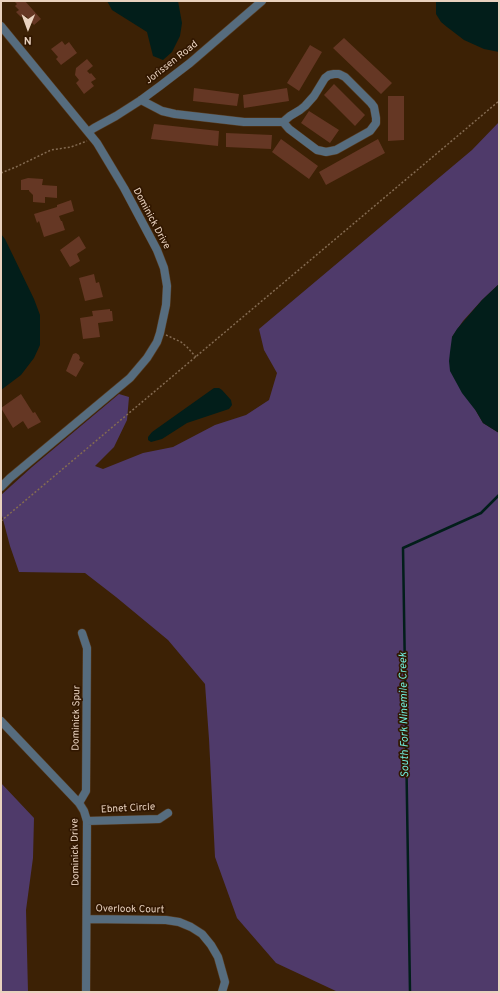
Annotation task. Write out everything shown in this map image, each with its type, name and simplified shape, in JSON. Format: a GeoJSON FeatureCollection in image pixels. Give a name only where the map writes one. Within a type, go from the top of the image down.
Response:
{"type":"FeatureCollection","features":[{"type":"Feature","properties":{"kind":"street","name":"Jorissen Road"},"geometry":{"type":"LineString","coordinates":[[88,132],[141,100],[190,63],[261,2]]}},
{"type":"Feature","properties":{"kind":"street","name":"Dominick Drive"},"geometry":{"type":"LineString","coordinates":[[1,26],[97,143],[158,250],[164,268],[167,286],[166,305],[158,342],[147,358],[130,378],[1,487]]}},
{"type":"Feature","properties":{"kind":"street"},"geometry":{"type":"LineString","coordinates":[[141,100],[162,111],[175,114],[244,122],[283,122],[305,106],[314,96],[325,78],[329,75],[339,74],[345,77],[371,103],[374,107],[376,118],[376,123],[370,131],[336,150],[326,152],[317,150],[289,129],[283,122]]}},
{"type":"Feature","properties":{"kind":"street","name":"Dominick Spur"},"geometry":{"type":"LineString","coordinates":[[79,803],[86,791],[88,648],[82,633]]}},
{"type":"Feature","properties":{"kind":"street","name":"Dominick Drive"},"geometry":{"type":"LineString","coordinates":[[1,721],[79,803],[87,821],[86,992]]}},
{"type":"Feature","properties":{"kind":"street","name":"Ebnet Circle"},"geometry":{"type":"LineString","coordinates":[[87,821],[158,818],[168,813]]}},
{"type":"Feature","properties":{"kind":"street","name":"Overlook Court"},"geometry":{"type":"LineString","coordinates":[[87,919],[166,920],[191,926],[202,934],[211,944],[218,957],[225,982],[222,992]]}},
{"type":"Feature","properties":{"kind":"path"},"geometry":{"type":"LineString","coordinates":[[1,521],[499,101]]}},
{"type":"Feature","properties":{"kind":"path"},"geometry":{"type":"LineString","coordinates":[[1,172],[16,167],[51,150],[71,147],[88,141]]}},
{"type":"Feature","properties":{"kind":"path"},"geometry":{"type":"LineString","coordinates":[[166,335],[181,342],[196,357]]}},
{"type":"Feature","properties":{"kind":"shaded area"},"geometry":{"type":"Polygon","coordinates":[[[499,122],[499,284],[463,321],[452,337],[476,411],[483,423],[499,433],[499,992],[338,992],[276,963],[237,918],[215,857],[205,684],[168,640],[85,573],[19,572],[1,512],[1,495],[119,394],[129,397],[127,420],[114,447],[95,466],[103,469],[143,453],[173,447],[215,425],[246,415],[269,400],[277,373],[264,350],[259,329],[472,150],[499,122]]]}},
{"type":"Feature","properties":{"kind":"shaded area"},"geometry":{"type":"Polygon","coordinates":[[[1,783],[34,818],[33,858],[26,910],[28,992],[1,992],[1,783]]]}},
{"type":"Feature","properties":{"kind":"water"},"geometry":{"type":"Polygon","coordinates":[[[107,1],[178,1],[182,23],[180,36],[172,52],[163,60],[153,56],[147,32],[112,10],[107,1]]]}},
{"type":"Feature","properties":{"kind":"water"},"geometry":{"type":"Polygon","coordinates":[[[436,1],[499,1],[499,52],[484,49],[464,40],[447,27],[441,22],[436,14],[436,1]]]}},
{"type":"Feature","properties":{"kind":"water"},"geometry":{"type":"Polygon","coordinates":[[[1,234],[5,239],[34,299],[40,315],[40,345],[34,358],[21,375],[1,390],[1,234]]]}},
{"type":"Feature","properties":{"kind":"water"},"geometry":{"type":"Polygon","coordinates":[[[499,284],[499,433],[483,423],[462,393],[450,371],[449,361],[452,337],[457,329],[482,300],[499,284]]]}},
{"type":"Feature","properties":{"kind":"water"},"geometry":{"type":"Polygon","coordinates":[[[214,388],[219,388],[222,390],[231,400],[232,405],[229,409],[187,423],[162,439],[151,442],[148,440],[148,437],[152,432],[214,388]]]}},
{"type":"Feature","properties":{"kind":"building"},"geometry":{"type":"Polygon","coordinates":[[[14,1],[25,1],[41,19],[34,25],[26,16],[21,17],[16,12],[19,10],[15,6],[17,4],[14,1]]]}},
{"type":"Feature","properties":{"kind":"building"},"geometry":{"type":"Polygon","coordinates":[[[344,38],[392,83],[381,94],[333,48],[344,38]]]}},
{"type":"Feature","properties":{"kind":"building"},"geometry":{"type":"Polygon","coordinates":[[[62,41],[65,45],[69,42],[77,53],[61,65],[56,59],[58,57],[51,49],[62,41]]]}},
{"type":"Feature","properties":{"kind":"building"},"geometry":{"type":"Polygon","coordinates":[[[310,45],[322,52],[299,91],[287,83],[310,45]]]}},
{"type":"Feature","properties":{"kind":"building"},"geometry":{"type":"Polygon","coordinates":[[[87,59],[93,66],[87,71],[96,79],[91,82],[94,86],[84,94],[76,83],[79,80],[75,75],[76,68],[87,59]]]}},
{"type":"Feature","properties":{"kind":"building"},"geometry":{"type":"Polygon","coordinates":[[[334,84],[365,115],[355,126],[324,95],[334,84]]]}},
{"type":"Feature","properties":{"kind":"building"},"geometry":{"type":"Polygon","coordinates":[[[194,88],[239,94],[237,106],[193,101],[194,88]]]}},
{"type":"Feature","properties":{"kind":"building"},"geometry":{"type":"Polygon","coordinates":[[[287,88],[289,101],[244,108],[243,95],[287,88]]]}},
{"type":"Feature","properties":{"kind":"building"},"geometry":{"type":"Polygon","coordinates":[[[388,96],[404,96],[404,140],[388,141],[388,96]]]}},
{"type":"Feature","properties":{"kind":"building"},"geometry":{"type":"Polygon","coordinates":[[[309,111],[339,130],[330,143],[301,123],[309,111]]]}},
{"type":"Feature","properties":{"kind":"building"},"geometry":{"type":"Polygon","coordinates":[[[154,124],[219,131],[218,146],[151,139],[154,124]]]}},
{"type":"Feature","properties":{"kind":"building"},"geometry":{"type":"Polygon","coordinates":[[[226,133],[272,135],[271,149],[226,147],[226,133]]]}},
{"type":"Feature","properties":{"kind":"building"},"geometry":{"type":"Polygon","coordinates":[[[281,139],[318,166],[309,179],[272,152],[281,139]]]}},
{"type":"Feature","properties":{"kind":"building"},"geometry":{"type":"Polygon","coordinates":[[[378,139],[385,153],[326,185],[319,172],[378,139]]]}},
{"type":"Feature","properties":{"kind":"building"},"geometry":{"type":"Polygon","coordinates":[[[28,178],[43,179],[42,185],[57,186],[57,198],[45,197],[45,203],[33,202],[33,195],[29,190],[21,190],[21,180],[28,178]]]}},
{"type":"Feature","properties":{"kind":"building"},"geometry":{"type":"Polygon","coordinates":[[[71,200],[74,211],[59,216],[65,230],[44,237],[39,221],[37,223],[34,214],[57,207],[57,205],[71,200]]]}},
{"type":"Feature","properties":{"kind":"building"},"geometry":{"type":"Polygon","coordinates":[[[79,236],[86,248],[77,254],[80,261],[70,267],[60,250],[79,236]]]}},
{"type":"Feature","properties":{"kind":"building"},"geometry":{"type":"Polygon","coordinates":[[[94,274],[96,283],[99,282],[103,297],[85,301],[79,278],[94,274]]]}},
{"type":"Feature","properties":{"kind":"building"},"geometry":{"type":"Polygon","coordinates":[[[110,309],[110,311],[112,311],[113,321],[98,323],[100,337],[83,339],[80,318],[93,316],[92,311],[110,309]]]}},
{"type":"Feature","properties":{"kind":"building"},"geometry":{"type":"Polygon","coordinates":[[[76,353],[79,355],[79,360],[84,363],[76,377],[66,371],[73,354],[76,353]]]}},
{"type":"Feature","properties":{"kind":"building"},"geometry":{"type":"Polygon","coordinates":[[[21,394],[33,413],[35,412],[41,422],[28,429],[23,421],[13,428],[1,408],[21,394]]]}},
{"type":"Feature","properties":{"kind":"waterway","name":"South Fork Ninemile Creek"},"geometry":{"type":"LineString","coordinates":[[410,992],[403,548],[481,513],[499,495]]}}]}
